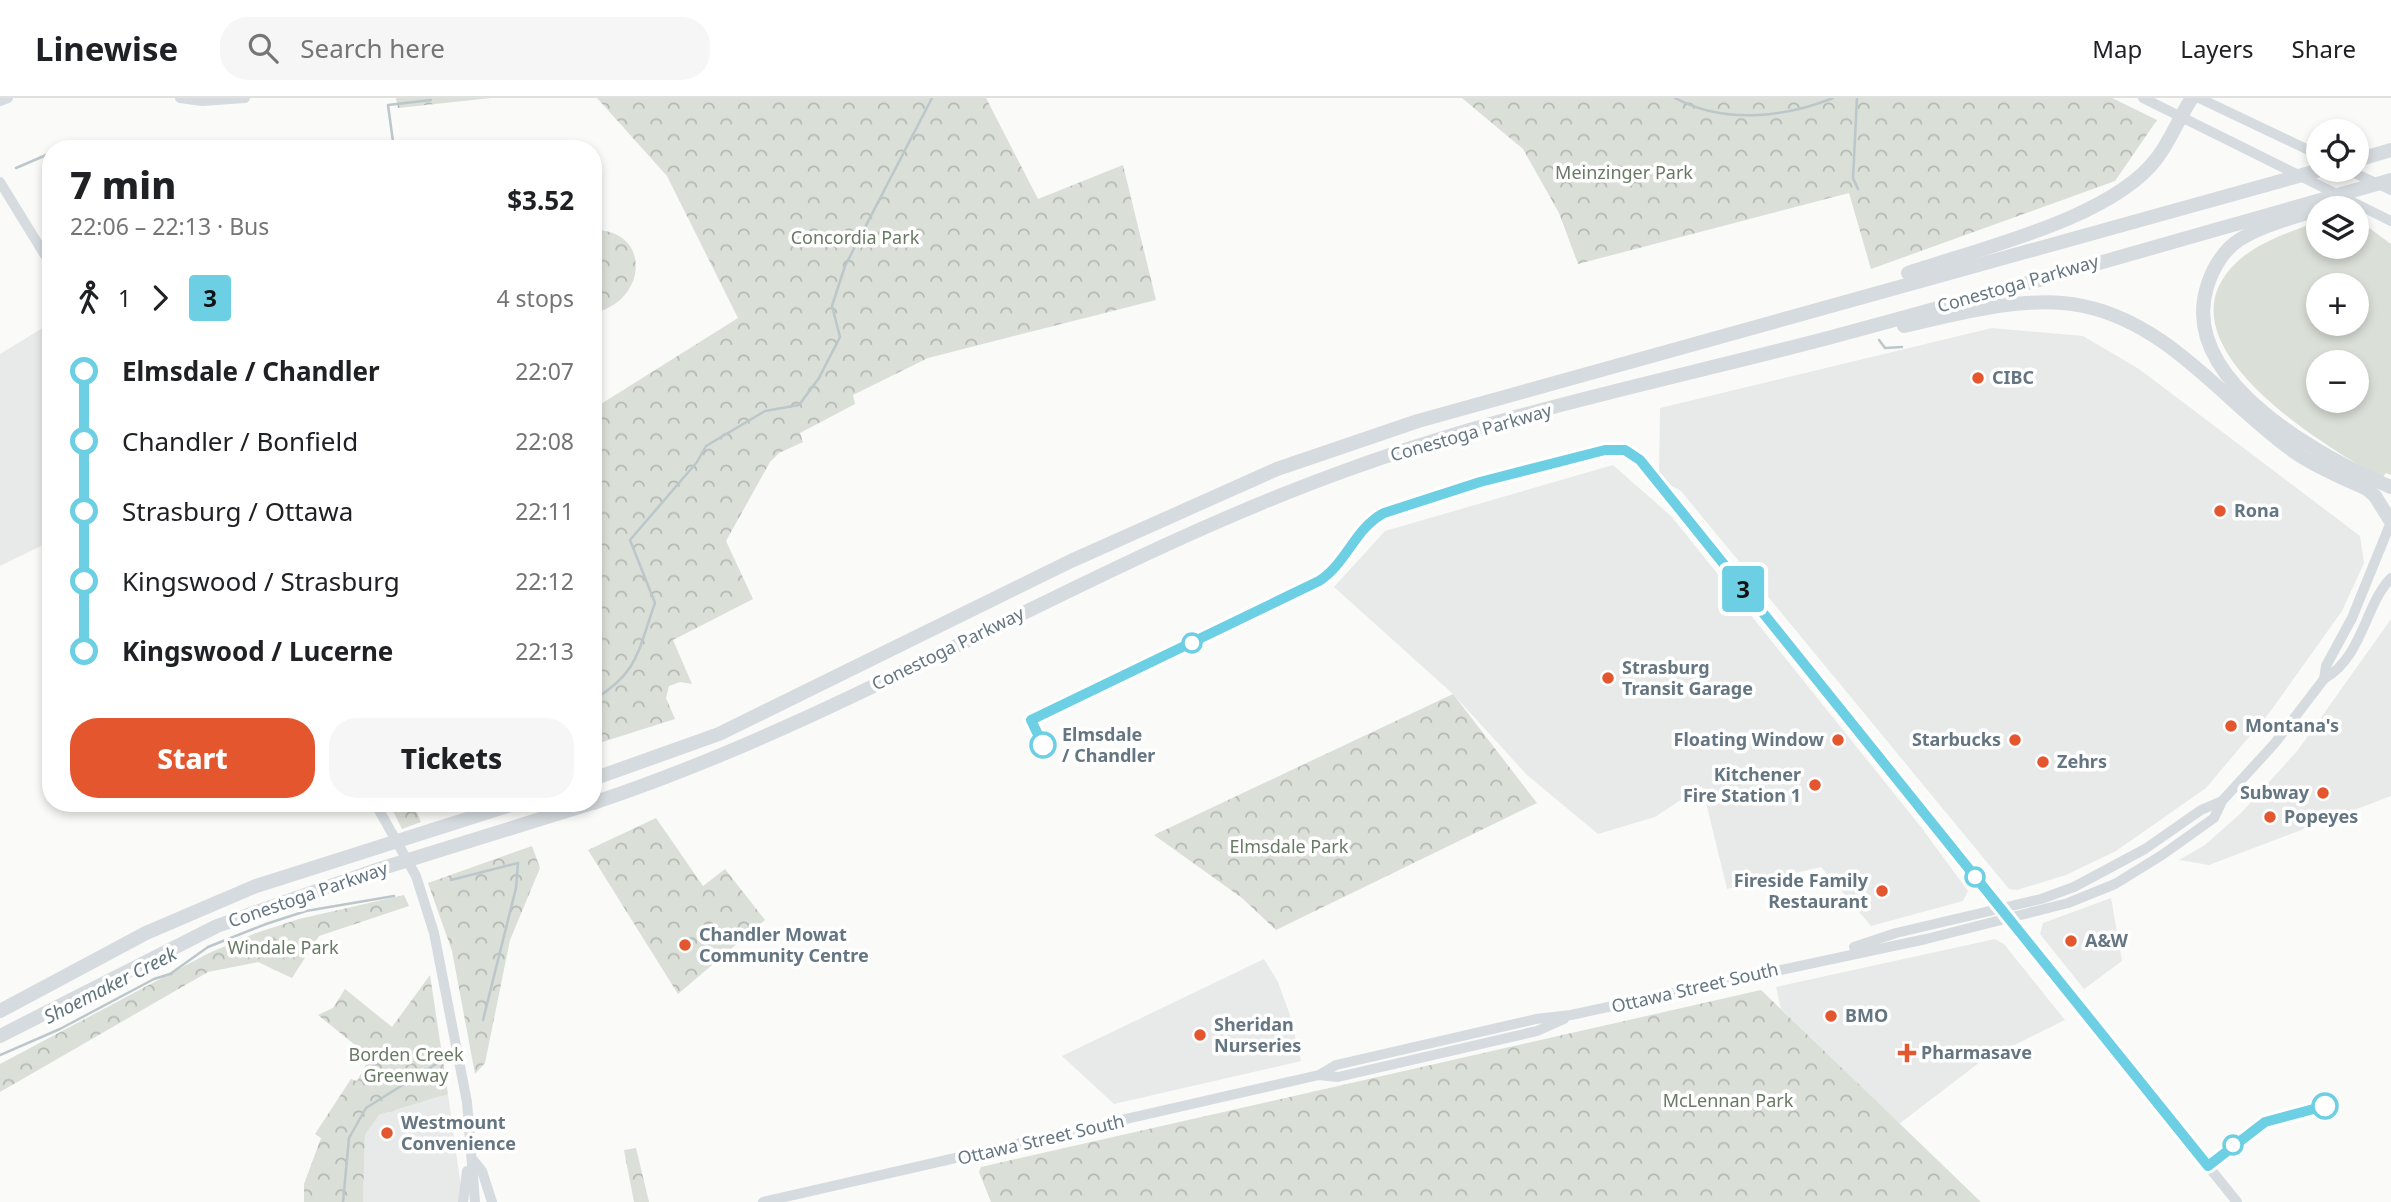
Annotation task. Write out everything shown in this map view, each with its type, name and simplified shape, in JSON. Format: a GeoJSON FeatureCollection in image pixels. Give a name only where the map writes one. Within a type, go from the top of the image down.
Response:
{"type":"FeatureCollection","features":[{"type":"Feature","properties":{"kind":"highway"},"geometry":{"type":"LineString","coordinates":[[1856,296],[1879,283],[2073,217],[2113,196],[2138,179],[2158,158],[2174,113],[2192,98]]}},
{"type":"Feature","properties":{"kind":"highway"},"geometry":{"type":"LineString","coordinates":[[2369,156],[2391,150]]}},
{"type":"Feature","properties":{"kind":"highway","name":"Conestoga Parkway"},"geometry":{"type":"LineString","coordinates":[[602,776],[719,734],[1071,561],[1277,469],[1418,421],[1856,296],[2306,174]]}},
{"type":"Feature","properties":{"kind":"highway","name":"Conestoga Parkway"},"geometry":{"type":"LineString","coordinates":[[2345,196],[2391,180]]}},
{"type":"Feature","properties":{"kind":"highway","name":"Conestoga Parkway"},"geometry":{"type":"LineString","coordinates":[[602,799],[726,755],[1098,578],[1244,511],[1347,470],[1531,414],[2306,210]]}},
{"type":"Feature","properties":{"kind":"highway"},"geometry":{"type":"LineString","coordinates":[[2306,212],[2250,234],[2226,250],[2210,276],[2204,295],[2206,332],[2212,352],[2226,374],[2267,414],[2341,463],[2391,487]]}},
{"type":"Feature","properties":{"kind":"highway"},"geometry":{"type":"LineString","coordinates":[[1833,336],[1866,334],[1982,309],[2051,303],[2081,305],[2127,318],[2168,344],[2295,452],[2367,489],[2375,496],[2390,522]]}},
{"type":"Feature","properties":{"kind":"highway","name":"Conestoga Parkway"},"geometry":{"type":"LineString","coordinates":[[0,1011],[146,933],[256,886],[489,812]]}},
{"type":"Feature","properties":{"kind":"highway","name":"Conestoga Parkway"},"geometry":{"type":"LineString","coordinates":[[0,1036],[135,965],[217,926],[373,871],[563,812]]}},
{"type":"Feature","properties":{"kind":"main road"},"geometry":{"type":"LineString","coordinates":[[0,102],[8,98]]}},
{"type":"Feature","properties":{"kind":"main road"},"geometry":{"type":"LineString","coordinates":[[180,98],[212,101],[245,98]]}},
{"type":"Feature","properties":{"kind":"main road"},"geometry":{"type":"LineString","coordinates":[[2143,98],[2387,219],[2391,227]]}},
{"type":"Feature","properties":{"kind":"main road"},"geometry":{"type":"LineString","coordinates":[[2199,98],[2306,149]]}},
{"type":"Feature","properties":{"kind":"main road"},"geometry":{"type":"LineString","coordinates":[[2369,180],[2391,190]]}},
{"type":"Feature","properties":{"kind":"main road"},"geometry":{"type":"LineString","coordinates":[[0,182],[42,250]]}},
{"type":"Feature","properties":{"kind":"main road"},"geometry":{"type":"LineString","coordinates":[[1661,487],[1839,704],[1999,909],[2237,1202]]}},
{"type":"Feature","properties":{"kind":"main road"},"geometry":{"type":"LineString","coordinates":[[2390,522],[2391,541]]}},
{"type":"Feature","properties":{"kind":"main road","name":"Ottawa Street South"},"geometry":{"type":"LineString","coordinates":[[2324,679],[2326,666],[2352,618],[2390,522]]}},
{"type":"Feature","properties":{"kind":"main road","name":"Ottawa Street South"},"geometry":{"type":"LineString","coordinates":[[763,1202],[1319,1075],[1338,1077],[1537,1031],[1571,1015],[2008,920],[2068,903],[2115,884],[2197,832],[2214,818],[2222,801],[2275,743],[2324,679],[2335,673],[2352,650],[2391,578]]}},
{"type":"Feature","properties":{"kind":"main road","name":"Ottawa Street South"},"geometry":{"type":"LineString","coordinates":[[1818,960],[1896,933],[2041,899],[2074,887],[2146,849],[2202,810],[2222,801]]}},
{"type":"Feature","properties":{"kind":"main road"},"geometry":{"type":"LineString","coordinates":[[380,812],[416,876],[434,933],[450,1004],[474,1161],[471,1173],[475,1202]]}},
{"type":"Feature","properties":{"kind":"main road"},"geometry":{"type":"LineString","coordinates":[[463,1202],[472,1148]]}},
{"type":"Feature","properties":{"kind":"main road"},"geometry":{"type":"LineString","coordinates":[[474,1161],[482,1171],[492,1202]]}},
{"type":"Feature","properties":{"kind":"shaded area"},"geometry":{"type":"Polygon","coordinates":[[[42,328],[42,545],[0,566],[0,354],[42,328]]]}},
{"type":"Feature","properties":{"kind":"shaded area"},"geometry":{"type":"Polygon","coordinates":[[[1992,328],[2083,336],[2139,369],[2360,536],[2364,563],[2342,611],[2270,712],[2206,788],[2116,851],[2066,875],[2017,890],[2009,889],[1681,491],[1659,479],[1660,408],[1992,328]]]}},
{"type":"Feature","properties":{"kind":"shaded area"},"geometry":{"type":"Polygon","coordinates":[[[1613,465],[1671,516],[1921,827],[1968,891],[1963,901],[1871,926],[1821,867],[1727,889],[1702,786],[1655,817],[1598,834],[1527,775],[1453,694],[1334,587],[1385,531],[1613,465]]]}},
{"type":"Feature","properties":{"kind":"shaded area"},"geometry":{"type":"Polygon","coordinates":[[[2391,619],[2391,796],[2209,865],[2179,860],[2205,845],[2241,813],[2298,750],[2391,619]]]}},
{"type":"Feature","properties":{"kind":"shaded area"},"geometry":{"type":"Polygon","coordinates":[[[2111,898],[2122,961],[2084,989],[2040,934],[2043,923],[2111,898]]]}},
{"type":"Feature","properties":{"kind":"shaded area"},"geometry":{"type":"Polygon","coordinates":[[[1995,939],[2004,944],[2065,1020],[1980,1062],[1899,1124],[1781,1009],[1776,987],[1995,939]]]}},
{"type":"Feature","properties":{"kind":"shaded area","name":"Sheridan Nurseries"},"geometry":{"type":"Polygon","coordinates":[[[1264,959],[1278,982],[1290,1015],[1301,1061],[1114,1104],[1062,1056],[1264,959]]]}},
{"type":"Feature","properties":{"kind":"shaded area"},"geometry":{"type":"Polygon","coordinates":[[[448,1094],[463,1202],[363,1202],[365,1135],[379,1115],[448,1094]]]}},
{"type":"Feature","properties":{"kind":"green space"},"geometry":{"type":"Polygon","coordinates":[[[396,98],[491,98],[398,108],[396,98]]]}},
{"type":"Feature","properties":{"kind":"green space","name":"Concordia Park"},"geometry":{"type":"Polygon","coordinates":[[[597,98],[986,98],[1038,199],[1123,165],[1156,300],[928,358],[853,395],[855,404],[800,433],[803,442],[779,453],[770,462],[726,541],[753,599],[673,640],[692,684],[680,682],[669,686],[666,698],[675,719],[602,742],[602,403],[738,318],[667,176],[597,98]]]}},
{"type":"Feature","properties":{"kind":"green space","name":"Meinzinger Park"},"geometry":{"type":"Polygon","coordinates":[[[1462,98],[2112,98],[2157,120],[2115,181],[1871,269],[1849,193],[1578,264],[1559,213],[1523,149],[1462,98]]]}},
{"type":"Feature","properties":{"kind":"green space"},"geometry":{"type":"Polygon","coordinates":[[[2306,226],[2306,259],[2369,259],[2369,228],[2391,244],[2391,475],[2386,473],[2382,478],[2288,417],[2256,388],[2230,357],[2215,325],[2216,293],[2237,262],[2265,243],[2306,226]]]}},
{"type":"Feature","properties":{"kind":"green space"},"geometry":{"type":"Polygon","coordinates":[[[602,231],[612,233],[626,241],[633,253],[636,267],[633,282],[624,295],[602,310],[602,231]]]}},
{"type":"Feature","properties":{"kind":"green space","name":"Elmsdale Park"},"geometry":{"type":"Polygon","coordinates":[[[1453,694],[1537,803],[1276,930],[1242,898],[1154,835],[1453,694]]]}},
{"type":"Feature","properties":{"kind":"green space"},"geometry":{"type":"Polygon","coordinates":[[[394,812],[417,812],[421,822],[402,829],[394,812]]]}},
{"type":"Feature","properties":{"kind":"green space"},"geometry":{"type":"Polygon","coordinates":[[[656,818],[703,886],[725,869],[765,920],[678,994],[588,850],[656,818]]]}},
{"type":"Feature","properties":{"kind":"green space","name":"Borden Creek Greenway"},"geometry":{"type":"Polygon","coordinates":[[[532,846],[540,868],[510,940],[485,1063],[475,1074],[452,951],[428,883],[532,846]]]}},
{"type":"Feature","properties":{"kind":"green space","name":"Windale Park"},"geometry":{"type":"Polygon","coordinates":[[[404,895],[409,906],[319,936],[292,978],[258,962],[208,972],[0,1092],[0,1064],[209,953],[299,919],[404,895]]]}},
{"type":"Feature","properties":{"kind":"green space","name":"Borden Creek Greenway"},"geometry":{"type":"Polygon","coordinates":[[[430,975],[448,1094],[379,1115],[365,1135],[363,1202],[304,1202],[304,1184],[321,1138],[315,1134],[351,1079],[357,1081],[370,1057],[318,1015],[333,1008],[345,989],[392,1027],[430,975]]]}},
{"type":"Feature","properties":{"kind":"green space","name":"McLennan Park"},"geometry":{"type":"Polygon","coordinates":[[[1761,990],[1981,1202],[991,1202],[979,1172],[981,1167],[1761,990]]]}},
{"type":"Feature","properties":{"kind":"green space"},"geometry":{"type":"Polygon","coordinates":[[[636,1148],[649,1202],[634,1202],[624,1150],[636,1148]]]}},
{"type":"Feature","properties":{"kind":"waterway","name":"Shoemaker Creek"},"geometry":{"type":"LineString","coordinates":[[602,694],[620,680],[635,659],[655,603],[630,540],[697,462],[706,446],[765,411],[799,405],[819,378],[840,337],[832,306],[845,266],[932,98]]}},
{"type":"Feature","properties":{"kind":"waterway"},"geometry":{"type":"LineString","coordinates":[[1675,98],[1713,112],[1733,115],[1774,114],[1833,98]]}},
{"type":"Feature","properties":{"kind":"waterway"},"geometry":{"type":"LineString","coordinates":[[1857,98],[1853,178],[1858,189]]}},
{"type":"Feature","properties":{"kind":"waterway"},"geometry":{"type":"LineString","coordinates":[[393,140],[388,105],[431,100]]}},
{"type":"Feature","properties":{"kind":"waterway"},"geometry":{"type":"LineString","coordinates":[[16,168],[42,157]]}},
{"type":"Feature","properties":{"kind":"waterway"},"geometry":{"type":"LineString","coordinates":[[1879,340],[1885,348],[1902,347]]}},
{"type":"Feature","properties":{"kind":"waterway","name":"Shoemaker Creek"},"geometry":{"type":"LineString","coordinates":[[451,880],[518,863],[516,888],[483,1020]]}},
{"type":"Feature","properties":{"kind":"waterway","name":"Shoemaker Creek"},"geometry":{"type":"LineString","coordinates":[[0,1055],[60,1029],[154,979],[170,974],[208,947],[306,911],[394,896]]}},
{"type":"Feature","properties":{"kind":"waterway","name":"Shoemaker Creek"},"geometry":{"type":"LineString","coordinates":[[343,1202],[349,1138],[366,1108],[436,1064]]}},
{"type":"Feature","properties":{"kind":"bus line","name":"3"},"geometry":{"type":"LineString","coordinates":[[1043,745],[1031,720],[1319,581],[1335,568],[1368,523],[1384,513],[1480,482],[1605,450],[1625,450],[1640,460],[1839,704],[1999,909],[2208,1166],[2251,1130],[2265,1122],[2325,1106]]}},
{"type":"Feature","properties":{"kind":"place","name":"CIBC"},"geometry":{"type":"Point","coordinates":[1978,378]}},
{"type":"Feature","properties":{"kind":"place","name":"Rona"},"geometry":{"type":"Point","coordinates":[2220,511]}},
{"type":"Feature","properties":{"kind":"place","name":"Strasburg Transit Garage"},"geometry":{"type":"Point","coordinates":[1608,678]}},
{"type":"Feature","properties":{"kind":"place","name":"Montana's"},"geometry":{"type":"Point","coordinates":[2231,726]}},
{"type":"Feature","properties":{"kind":"place","name":"Floating Window"},"geometry":{"type":"Point","coordinates":[1838,740]}},
{"type":"Feature","properties":{"kind":"place","name":"Starbucks"},"geometry":{"type":"Point","coordinates":[2015,740]}},
{"type":"Feature","properties":{"kind":"place","name":"Elmsdale / Chandler"},"geometry":{"type":"Point","coordinates":[1043,745]}},
{"type":"Feature","properties":{"kind":"place","name":"Zehrs"},"geometry":{"type":"Point","coordinates":[2043,762]}},
{"type":"Feature","properties":{"kind":"place","name":"Kitchener Fire Station 1"},"geometry":{"type":"Point","coordinates":[1815,785]}},
{"type":"Feature","properties":{"kind":"place","name":"Subway"},"geometry":{"type":"Point","coordinates":[2323,793]}},
{"type":"Feature","properties":{"kind":"place","name":"Popeyes"},"geometry":{"type":"Point","coordinates":[2270,817]}},
{"type":"Feature","properties":{"kind":"place","name":"Fireside Family Restaurant"},"geometry":{"type":"Point","coordinates":[1882,891]}},
{"type":"Feature","properties":{"kind":"place","name":"A&W"},"geometry":{"type":"Point","coordinates":[2071,941]}},
{"type":"Feature","properties":{"kind":"place","name":"Chandler Mowat Community Centre"},"geometry":{"type":"Point","coordinates":[685,945]}},
{"type":"Feature","properties":{"kind":"place","name":"BMO"},"geometry":{"type":"Point","coordinates":[1831,1016]}},
{"type":"Feature","properties":{"kind":"place","name":"Sheridan Nurseries"},"geometry":{"type":"Point","coordinates":[1200,1035]}},
{"type":"Feature","properties":{"kind":"place","name":"Pharmasave"},"geometry":{"type":"Point","coordinates":[1907,1053]}},
{"type":"Feature","properties":{"kind":"place","name":"Westmount Convenience"},"geometry":{"type":"Point","coordinates":[387,1133]}}]}
